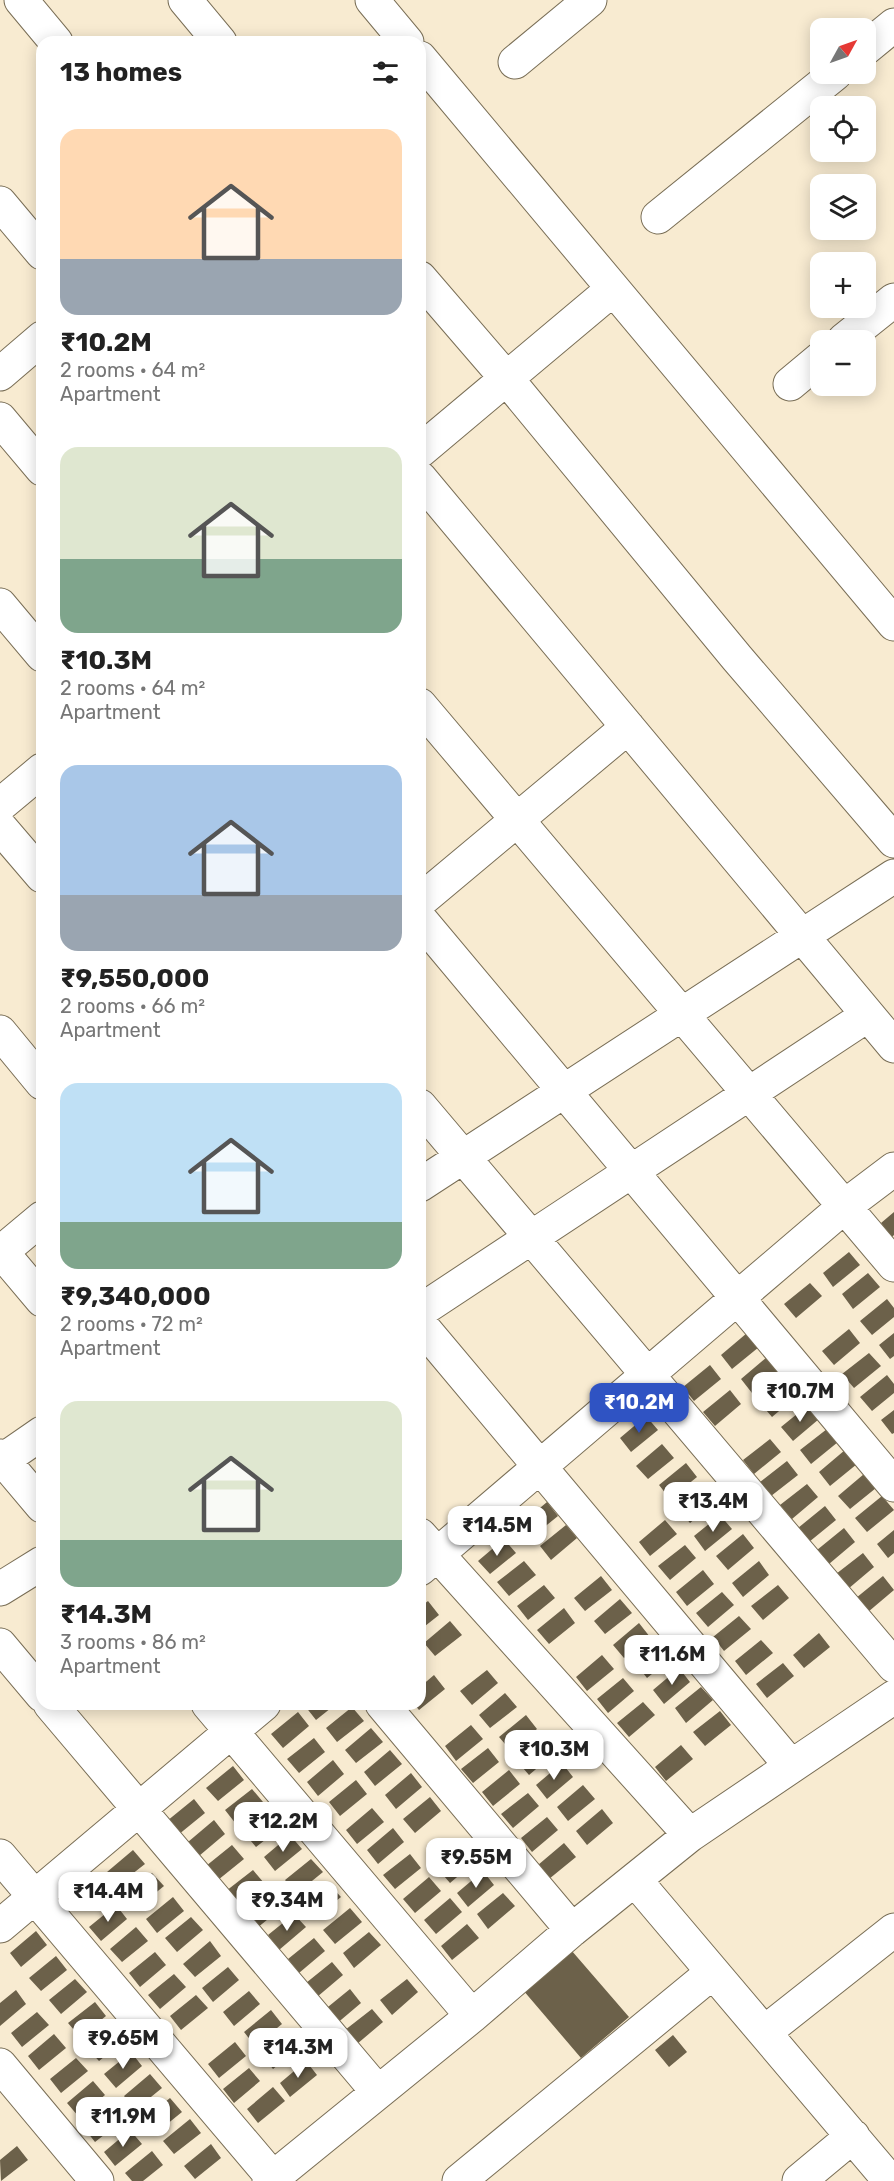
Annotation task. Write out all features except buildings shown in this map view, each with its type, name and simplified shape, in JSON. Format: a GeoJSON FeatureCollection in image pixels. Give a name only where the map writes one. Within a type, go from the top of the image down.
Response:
{"type":"FeatureCollection","features":[{"type":"Feature","properties":{"kind":"street"},"geometry":{"type":"LineString","coordinates":[[21,0],[51,36]]}},
{"type":"Feature","properties":{"kind":"street"},"geometry":{"type":"LineString","coordinates":[[185,0],[215,36]]}},
{"type":"Feature","properties":{"kind":"street"},"geometry":{"type":"LineString","coordinates":[[372,0],[402,36]]}},
{"type":"Feature","properties":{"kind":"street"},"geometry":{"type":"LineString","coordinates":[[515,62],[590,0]]}},
{"type":"Feature","properties":{"kind":"street"},"geometry":{"type":"LineString","coordinates":[[876,39],[894,24]]}},
{"type":"Feature","properties":{"kind":"street"},"geometry":{"type":"LineString","coordinates":[[426,65],[894,624]]}},
{"type":"Feature","properties":{"kind":"street"},"geometry":{"type":"LineString","coordinates":[[658,217],[823,84]]}},
{"type":"Feature","properties":{"kind":"street"},"geometry":{"type":"LineString","coordinates":[[0,203],[36,246]]}},
{"type":"Feature","properties":{"kind":"street"},"geometry":{"type":"LineString","coordinates":[[426,285],[507,379],[737,658],[894,841]]}},
{"type":"Feature","properties":{"kind":"street"},"geometry":{"type":"LineString","coordinates":[[426,446],[613,289]]}},
{"type":"Feature","properties":{"kind":"street"},"geometry":{"type":"LineString","coordinates":[[856,330],[894,300]]}},
{"type":"Feature","properties":{"kind":"street"},"geometry":{"type":"LineString","coordinates":[[0,374],[36,343]]}},
{"type":"Feature","properties":{"kind":"street"},"geometry":{"type":"LineString","coordinates":[[790,384],[810,367]]}},
{"type":"Feature","properties":{"kind":"street"},"geometry":{"type":"LineString","coordinates":[[0,419],[36,462]]}},
{"type":"Feature","properties":{"kind":"street"},"geometry":{"type":"LineString","coordinates":[[426,485],[894,1046]]}},
{"type":"Feature","properties":{"kind":"street"},"geometry":{"type":"LineString","coordinates":[[0,605],[36,648]]}},
{"type":"Feature","properties":{"kind":"street"},"geometry":{"type":"LineString","coordinates":[[426,712],[894,1265]]}},
{"type":"Feature","properties":{"kind":"street"},"geometry":{"type":"LineString","coordinates":[[426,896],[628,727]]}},
{"type":"Feature","properties":{"kind":"street"},"geometry":{"type":"LineString","coordinates":[[0,805],[36,775]]}},
{"type":"Feature","properties":{"kind":"street"},"geometry":{"type":"LineString","coordinates":[[0,827],[36,869]]}},
{"type":"Feature","properties":{"kind":"street"},"geometry":{"type":"LineString","coordinates":[[426,1181],[894,876]]}},
{"type":"Feature","properties":{"kind":"street"},"geometry":{"type":"LineString","coordinates":[[426,926],[894,1485]]}},
{"type":"Feature","properties":{"kind":"street"},"geometry":{"type":"LineString","coordinates":[[426,1307],[868,1015]]}},
{"type":"Feature","properties":{"kind":"street"},"geometry":{"type":"LineString","coordinates":[[0,1032],[36,1076]]}},
{"type":"Feature","properties":{"kind":"street"},"geometry":{"type":"LineString","coordinates":[[426,1113],[894,1666]]}},
{"type":"Feature","properties":{"kind":"street"},"geometry":{"type":"LineString","coordinates":[[690,1835],[426,1553],[540,1466],[845,1206],[894,1169]]}},
{"type":"Feature","properties":{"kind":"street"},"geometry":{"type":"LineString","coordinates":[[36,1223],[0,1252],[36,1293]]}},
{"type":"Feature","properties":{"kind":"street"},"geometry":{"type":"LineString","coordinates":[[426,1331],[792,1766]]}},
{"type":"Feature","properties":{"kind":"street"},"geometry":{"type":"LineString","coordinates":[[36,1437],[1,1459],[36,1499]]}},
{"type":"Feature","properties":{"kind":"street"},"geometry":{"type":"LineString","coordinates":[[0,1589],[36,1567]]}},
{"type":"Feature","properties":{"kind":"street"},"geometry":{"type":"LineString","coordinates":[[0,1645],[36,1688]]}},
{"type":"Feature","properties":{"kind":"street"},"geometry":{"type":"LineString","coordinates":[[0,1856],[271,2180],[690,1835],[894,1697]]}},
{"type":"Feature","properties":{"kind":"street"},"geometry":{"type":"LineString","coordinates":[[55,1710],[377,2091]]}},
{"type":"Feature","properties":{"kind":"street"},"geometry":{"type":"LineString","coordinates":[[213,1710],[472,2016]]}},
{"type":"Feature","properties":{"kind":"street"},"geometry":{"type":"LineString","coordinates":[[0,1926],[257,1710]]}},
{"type":"Feature","properties":{"kind":"street"},"geometry":{"type":"LineString","coordinates":[[387,1710],[572,1930]]}},
{"type":"Feature","properties":{"kind":"street"},"geometry":{"type":"LineString","coordinates":[[635,1880],[854,2136],[888,2168]]}},
{"type":"Feature","properties":{"kind":"street"},"geometry":{"type":"LineString","coordinates":[[765,2032],[894,1930]]}},
{"type":"Feature","properties":{"kind":"street"},"geometry":{"type":"LineString","coordinates":[[459,2181],[713,1972]]}},
{"type":"Feature","properties":{"kind":"street"},"geometry":{"type":"LineString","coordinates":[[0,2065],[97,2181]]}},
{"type":"Feature","properties":{"kind":"street"},"geometry":{"type":"LineString","coordinates":[[799,2181],[854,2136]]}}]}
